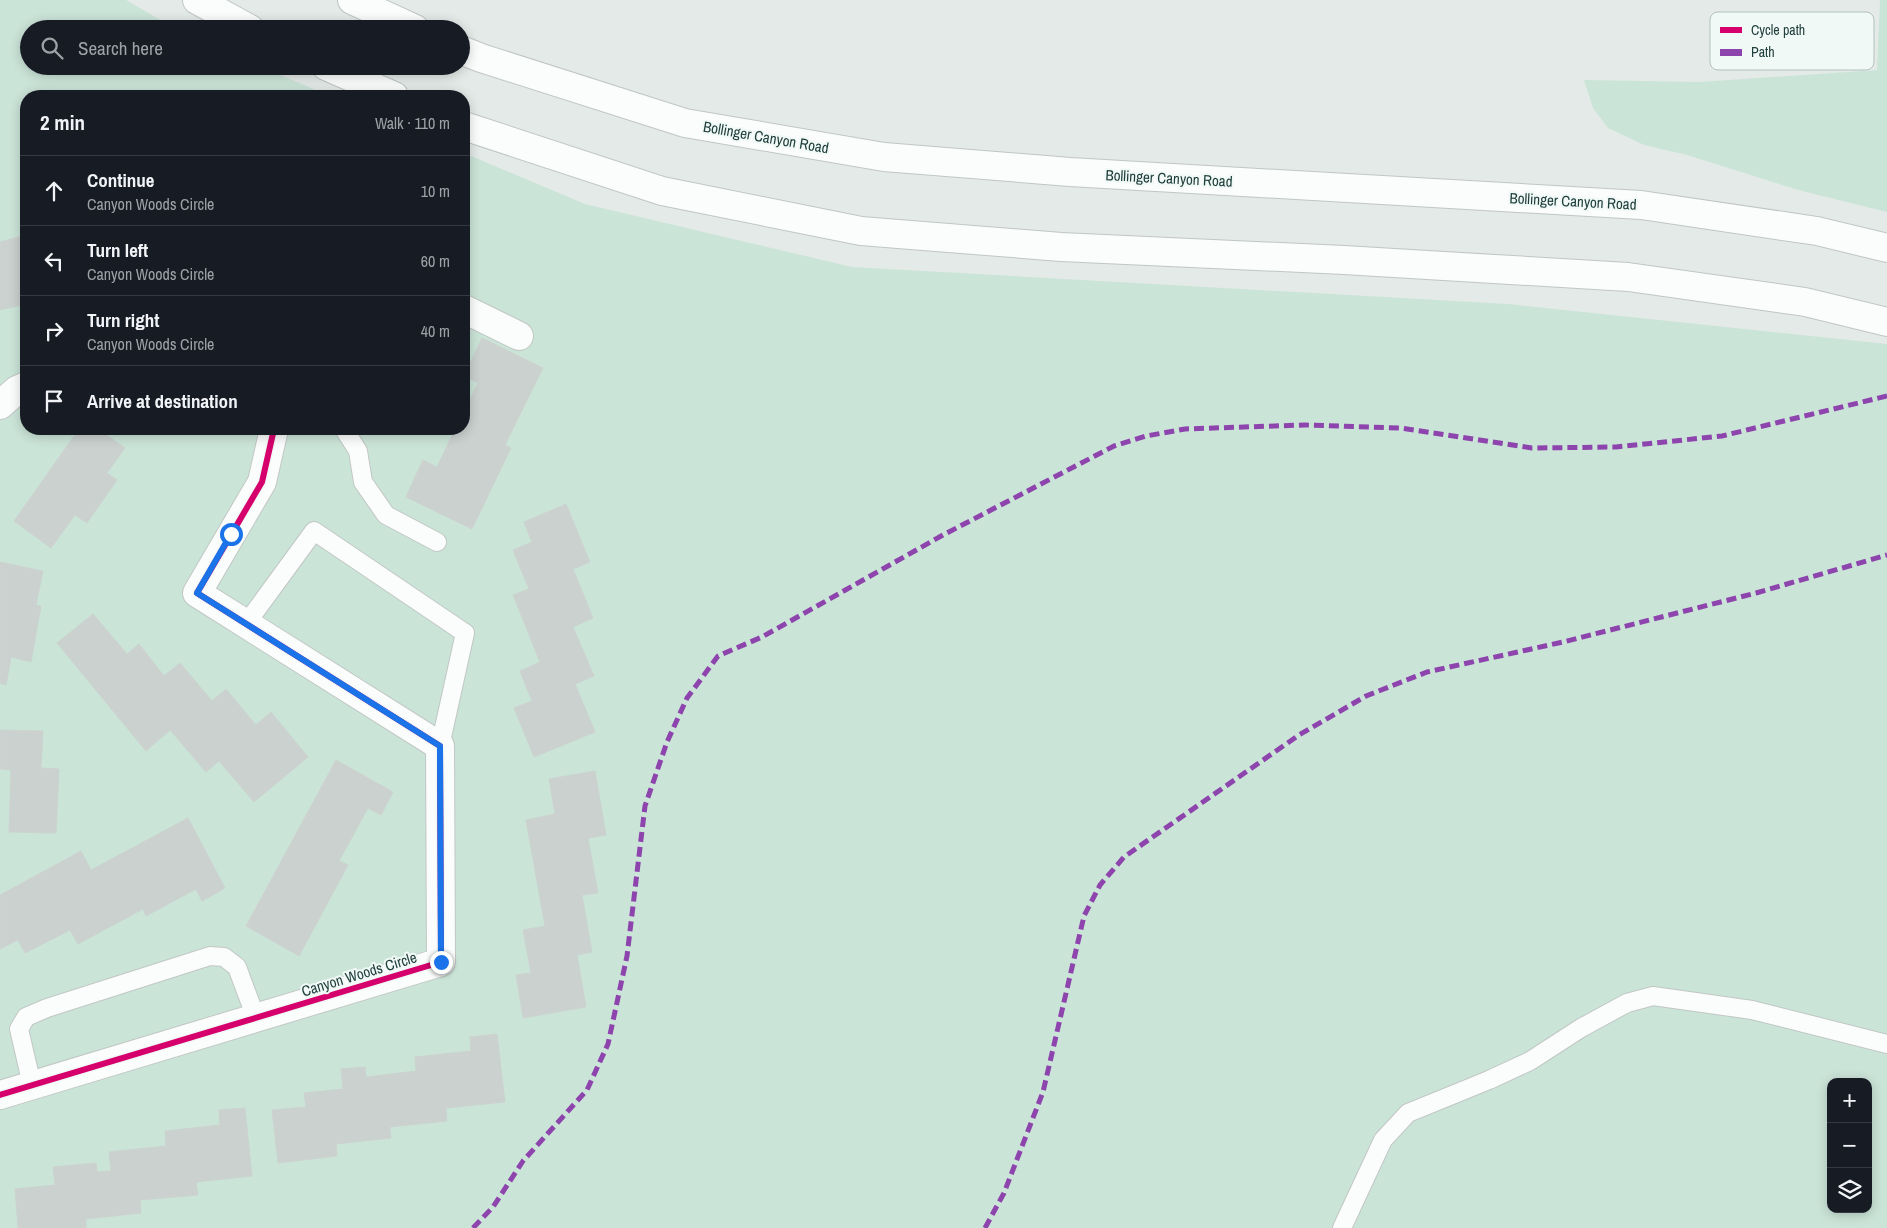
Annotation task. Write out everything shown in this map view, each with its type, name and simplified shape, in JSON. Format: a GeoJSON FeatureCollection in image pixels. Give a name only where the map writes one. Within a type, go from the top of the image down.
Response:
{"type":"FeatureCollection","features":[{"type":"Feature","properties":{"kind":"main road"},"geometry":{"type":"LineString","coordinates":[[197,0],[234,20]]}},
{"type":"Feature","properties":{"kind":"main road"},"geometry":{"type":"LineString","coordinates":[[352,0],[395,20]]}},
{"type":"Feature","properties":{"kind":"main road","name":"Bollinger Canyon Road"},"geometry":{"type":"LineString","coordinates":[[470,54],[685,123],[884,157],[1080,173],[1641,205],[1817,231],[1887,248]]}},
{"type":"Feature","properties":{"kind":"main road"},"geometry":{"type":"LineString","coordinates":[[346,75],[380,90]]}},
{"type":"Feature","properties":{"kind":"main road"},"geometry":{"type":"LineString","coordinates":[[470,128],[662,191],[861,231],[1061,247],[1344,260],[1628,277],[1805,302],[1887,322]]}},
{"type":"Feature","properties":{"kind":"main road"},"geometry":{"type":"LineString","coordinates":[[470,312],[519,336]]}},
{"type":"Feature","properties":{"kind":"main road"},"geometry":{"type":"LineString","coordinates":[[0,405],[20,389]]}},
{"type":"Feature","properties":{"kind":"main road"},"geometry":{"type":"LineString","coordinates":[[273,435],[262,482],[197,593],[440,746]]}},
{"type":"Feature","properties":{"kind":"main road","name":"Canyon Woods Circle"},"geometry":{"type":"LineString","coordinates":[[0,1095],[441,962],[440,746]]}},
{"type":"Feature","properties":{"kind":"lane"},"geometry":{"type":"LineString","coordinates":[[348,435],[358,452],[364,482],[386,515],[437,542]]}},
{"type":"Feature","properties":{"kind":"lane"},"geometry":{"type":"LineString","coordinates":[[246,624],[314,531],[465,633],[440,746]]}},
{"type":"Feature","properties":{"kind":"lane"},"geometry":{"type":"LineString","coordinates":[[32,1085],[19,1029],[26,1017],[47,1008],[210,956],[224,956],[237,967],[256,1018]]}},
{"type":"Feature","properties":{"kind":"lane"},"geometry":{"type":"LineString","coordinates":[[1342,1228],[1383,1140],[1408,1113],[1490,1080],[1530,1061],[1581,1028],[1627,1003],[1653,996],[1752,1010],[1887,1044]]}},
{"type":"Feature","properties":{"kind":"green space"},"geometry":{"type":"Polygon","coordinates":[[[0,0],[126,0],[160,20],[20,20],[20,75],[280,75],[316,90],[20,90],[20,435],[470,435],[470,156],[585,204],[852,267],[1508,304],[1887,344],[1887,1228],[0,1228],[0,0]]]}},
{"type":"Feature","properties":{"kind":"green space"},"geometry":{"type":"Polygon","coordinates":[[[1880,0],[1887,0],[1887,212],[1798,190],[1687,155],[1644,145],[1608,128],[1593,108],[1584,80],[1699,82],[1877,70],[1880,0]]]}},
{"type":"Feature","properties":{"kind":"building"},"geometry":{"type":"Polygon","coordinates":[[[20,237],[20,305],[0,310],[0,242],[20,237]]]}},
{"type":"Feature","properties":{"kind":"building"},"geometry":{"type":"Polygon","coordinates":[[[482,338],[543,368],[505,445],[511,448],[472,529],[406,497],[423,460],[437,467],[452,435],[470,435],[470,400],[478,383],[470,379],[470,363],[482,338]]]}},
{"type":"Feature","properties":{"kind":"building"},"geometry":{"type":"Polygon","coordinates":[[[75,435],[107,435],[125,448],[107,473],[117,480],[87,523],[75,515],[51,548],[14,521],[75,435]]]}},
{"type":"Feature","properties":{"kind":"building"},"geometry":{"type":"Polygon","coordinates":[[[566,504],[590,562],[573,569],[593,618],[573,627],[594,676],[575,684],[595,732],[534,757],[514,708],[532,701],[520,671],[540,662],[513,595],[529,589],[513,550],[532,542],[524,522],[566,504]]]}},
{"type":"Feature","properties":{"kind":"building"},"geometry":{"type":"Polygon","coordinates":[[[0,562],[43,571],[36,605],[41,606],[31,662],[11,657],[6,685],[0,683],[0,562]]]}},
{"type":"Feature","properties":{"kind":"building"},"geometry":{"type":"Polygon","coordinates":[[[93,614],[127,654],[139,644],[164,676],[180,663],[212,701],[226,689],[256,725],[271,712],[308,757],[254,802],[219,761],[206,772],[170,730],[146,751],[57,643],[93,614]]]}},
{"type":"Feature","properties":{"kind":"building"},"geometry":{"type":"Polygon","coordinates":[[[0,730],[43,731],[41,768],[59,769],[56,833],[9,832],[11,770],[0,769],[0,730]]]}},
{"type":"Feature","properties":{"kind":"building"},"geometry":{"type":"Polygon","coordinates":[[[336,760],[393,792],[381,815],[368,808],[339,861],[348,865],[299,956],[246,926],[336,760]]]}},
{"type":"Feature","properties":{"kind":"building"},"geometry":{"type":"Polygon","coordinates":[[[595,771],[606,835],[588,838],[598,893],[582,895],[592,952],[577,955],[586,1007],[523,1018],[516,975],[531,973],[523,930],[545,926],[526,820],[555,814],[549,779],[595,771]]]}},
{"type":"Feature","properties":{"kind":"building"},"geometry":{"type":"Polygon","coordinates":[[[188,818],[225,888],[202,901],[196,889],[146,916],[143,909],[78,944],[70,930],[25,953],[18,940],[0,949],[0,895],[81,851],[91,870],[188,818]]]}},
{"type":"Feature","properties":{"kind":"building"},"geometry":{"type":"Polygon","coordinates":[[[497,1034],[505,1102],[446,1108],[447,1121],[390,1127],[391,1138],[336,1144],[337,1156],[278,1163],[272,1110],[306,1107],[304,1093],[343,1089],[341,1069],[365,1067],[366,1077],[416,1071],[415,1057],[471,1051],[470,1037],[497,1034]]]}},
{"type":"Feature","properties":{"kind":"building"},"geometry":{"type":"Polygon","coordinates":[[[245,1108],[252,1176],[196,1182],[198,1195],[140,1200],[141,1213],[86,1219],[86,1228],[18,1228],[15,1189],[55,1185],[53,1167],[96,1163],[97,1172],[111,1171],[109,1152],[166,1146],[165,1131],[220,1125],[219,1110],[245,1108]]]}},
{"type":"Feature","properties":{"kind":"marked path"},"geometry":{"type":"LineString","coordinates":[[473,1228],[493,1207],[523,1161],[587,1090],[608,1044],[627,956],[645,806],[667,742],[687,698],[718,656],[762,637],[943,535],[1114,446],[1146,436],[1185,429],[1305,425],[1400,428],[1532,448],[1616,447],[1722,436],[1887,396]]}},
{"type":"Feature","properties":{"kind":"marked path"},"geometry":{"type":"LineString","coordinates":[[985,1228],[1004,1193],[1043,1092],[1084,916],[1100,885],[1124,857],[1299,735],[1366,696],[1427,672],[1563,642],[1756,593],[1887,555]]}},
{"type":"Feature","properties":{"kind":"cycle path"},"geometry":{"type":"LineString","coordinates":[[0,1095],[441,962],[440,746],[197,593],[262,482],[273,435]]}},
{"type":"Feature","properties":{"kind":"route"},"geometry":{"type":"LineString","coordinates":[[231,534],[197,593],[440,746],[441,962]]}}]}
